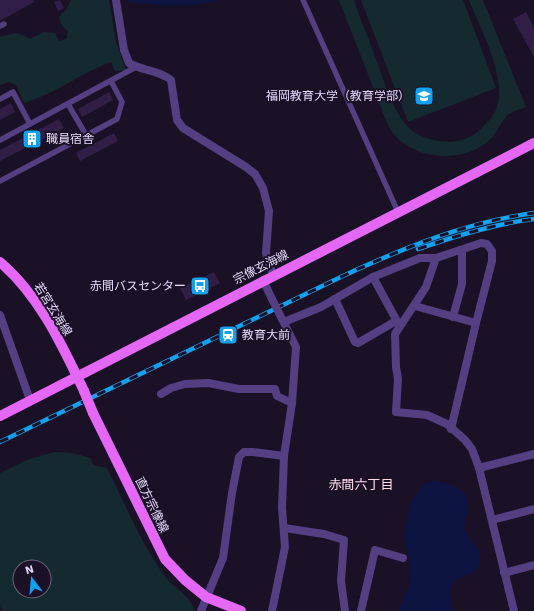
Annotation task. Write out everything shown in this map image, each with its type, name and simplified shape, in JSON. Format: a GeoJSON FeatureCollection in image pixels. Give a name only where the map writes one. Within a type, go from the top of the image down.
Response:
{"type":"FeatureCollection","features":[{"type":"Feature","properties":{"kind":"main road","name":"宗像玄海線"},"geometry":{"type":"LineString","coordinates":[[0,416],[263,280],[534,143]]}},
{"type":"Feature","properties":{"kind":"main road","name":"若宮玄海線"},"geometry":{"type":"LineString","coordinates":[[0,262],[31,295],[48,321],[77,377]]}},
{"type":"Feature","properties":{"kind":"main road","name":"直方宗像線"},"geometry":{"type":"LineString","coordinates":[[77,377],[93,413],[165,559],[184,580],[206,597],[241,611]]}},
{"type":"Feature","properties":{"kind":"street"},"geometry":{"type":"LineString","coordinates":[[116,0],[126,57],[129,63],[136,68],[165,75],[171,80],[177,120],[183,128],[255,174],[263,188],[269,211],[266,253],[274,275]]}},
{"type":"Feature","properties":{"kind":"street"},"geometry":{"type":"LineString","coordinates":[[283,320],[321,306],[373,277],[420,258],[436,258],[482,243],[487,244],[492,251],[492,261],[451,429]]}},
{"type":"Feature","properties":{"kind":"street"},"geometry":{"type":"LineString","coordinates":[[453,317],[462,284],[462,250]]}},
{"type":"Feature","properties":{"kind":"street"},"geometry":{"type":"LineString","coordinates":[[335,299],[355,342],[358,343],[398,323],[415,306],[426,287],[436,258]]}},
{"type":"Feature","properties":{"kind":"street"},"geometry":{"type":"LineString","coordinates":[[373,277],[398,323],[395,334],[396,367],[398,378],[396,412],[427,415],[447,424],[465,440],[472,449],[479,468],[514,611]]}},
{"type":"Feature","properties":{"kind":"street"},"geometry":{"type":"LineString","coordinates":[[263,280],[296,347],[292,403],[284,456],[282,508],[285,547],[272,611]]}},
{"type":"Feature","properties":{"kind":"street"},"geometry":{"type":"LineString","coordinates":[[415,306],[476,323]]}},
{"type":"Feature","properties":{"kind":"street"},"geometry":{"type":"LineString","coordinates":[[0,315],[30,400]]}},
{"type":"Feature","properties":{"kind":"street"},"geometry":{"type":"LineString","coordinates":[[161,394],[171,388],[184,384],[208,383],[239,389],[275,389],[277,396],[292,403]]}},
{"type":"Feature","properties":{"kind":"street"},"geometry":{"type":"LineString","coordinates":[[201,611],[223,558],[232,493],[239,457],[244,452],[284,456]]}},
{"type":"Feature","properties":{"kind":"street"},"geometry":{"type":"LineString","coordinates":[[479,468],[534,454]]}},
{"type":"Feature","properties":{"kind":"street"},"geometry":{"type":"LineString","coordinates":[[492,520],[534,509]]}},
{"type":"Feature","properties":{"kind":"street"},"geometry":{"type":"LineString","coordinates":[[284,528],[324,534],[344,540],[341,581],[345,611]]}},
{"type":"Feature","properties":{"kind":"street"},"geometry":{"type":"LineString","coordinates":[[361,611],[375,550],[403,558]]}},
{"type":"Feature","properties":{"kind":"street"},"geometry":{"type":"LineString","coordinates":[[504,573],[534,565]]}},
{"type":"Feature","properties":{"kind":"lane"},"geometry":{"type":"LineString","coordinates":[[303,0],[398,212]]}},
{"type":"Feature","properties":{"kind":"lane"},"geometry":{"type":"LineString","coordinates":[[0,140],[136,68]]}},
{"type":"Feature","properties":{"kind":"lane"},"geometry":{"type":"LineString","coordinates":[[0,182],[117,119],[122,102],[111,81]]}},
{"type":"Feature","properties":{"kind":"lane"},"geometry":{"type":"LineString","coordinates":[[0,99],[14,92],[30,124]]}},
{"type":"Feature","properties":{"kind":"lane"},"geometry":{"type":"LineString","coordinates":[[68,104],[86,136]]}},
{"type":"Feature","properties":{"kind":"shaded area"},"geometry":{"type":"Polygon","coordinates":[[[71,0],[109,0],[116,42],[126,70],[115,71],[111,62],[46,94],[24,103],[16,85],[9,82],[0,85],[0,37],[8,34],[19,34],[30,39],[43,32],[55,33],[59,41],[66,39],[68,32],[61,24],[59,17],[66,10],[71,0]]]}},
{"type":"Feature","properties":{"kind":"shaded area"},"geometry":{"type":"Polygon","coordinates":[[[126,0],[220,0],[197,5],[174,6],[127,2],[126,0]]]}},
{"type":"Feature","properties":{"kind":"shaded area"},"geometry":{"type":"Polygon","coordinates":[[[339,0],[354,0],[392,101],[402,120],[409,128],[419,135],[432,140],[445,142],[465,139],[480,130],[496,110],[499,95],[495,67],[491,53],[469,0],[483,0],[526,107],[509,114],[490,140],[476,149],[465,153],[453,156],[441,156],[418,151],[407,145],[397,138],[387,123],[339,0]]]}},
{"type":"Feature","properties":{"kind":"shaded area"},"geometry":{"type":"Polygon","coordinates":[[[361,0],[463,0],[496,88],[408,122],[361,0]]]}},
{"type":"Feature","properties":{"kind":"shaded area"},"geometry":{"type":"Polygon","coordinates":[[[54,452],[73,453],[90,458],[93,465],[107,468],[140,535],[155,561],[163,574],[189,601],[194,611],[2,611],[0,606],[0,473],[27,460],[54,452]]]}},
{"type":"Feature","properties":{"kind":"shaded area"},"geometry":{"type":"Polygon","coordinates":[[[434,481],[453,485],[463,492],[466,497],[468,510],[465,531],[480,553],[479,567],[472,573],[459,578],[452,584],[450,594],[453,611],[398,611],[410,584],[409,558],[404,536],[411,500],[424,484],[434,481]]]}},
{"type":"Feature","properties":{"kind":"building"},"geometry":{"type":"Polygon","coordinates":[[[0,0],[33,0],[34,2],[0,21],[0,0]]]}},
{"type":"Feature","properties":{"kind":"building"},"geometry":{"type":"Polygon","coordinates":[[[60,0],[64,8],[58,11],[54,2],[60,0]]]}},
{"type":"Feature","properties":{"kind":"building"},"geometry":{"type":"Polygon","coordinates":[[[526,12],[534,27],[534,57],[513,19],[526,12]]]}},
{"type":"Feature","properties":{"kind":"building","name":"職員宿舎"},"geometry":{"type":"Polygon","coordinates":[[[109,92],[113,100],[82,117],[78,109],[109,92]]]}},
{"type":"Feature","properties":{"kind":"building"},"geometry":{"type":"Polygon","coordinates":[[[11,103],[15,112],[0,120],[0,109],[11,103]]]}},
{"type":"Feature","properties":{"kind":"building","name":"職員宿舎"},"geometry":{"type":"Polygon","coordinates":[[[59,119],[64,128],[0,161],[0,150],[59,119]]]}},
{"type":"Feature","properties":{"kind":"building","name":"職員宿舎"},"geometry":{"type":"Polygon","coordinates":[[[114,133],[118,141],[80,161],[76,153],[114,133]]]}},
{"type":"Feature","properties":{"kind":"building","name":"赤間バスセンター"},"geometry":{"type":"Polygon","coordinates":[[[214,272],[220,283],[186,300],[180,288],[214,272]]]}},
{"type":"Feature","properties":{"kind":"railway"},"geometry":{"type":"LineString","coordinates":[[0,442],[345,275],[414,245],[461,229],[509,217],[534,213]]}},
{"type":"Feature","properties":{"kind":"railway"},"geometry":{"type":"LineString","coordinates":[[418,249],[475,231],[534,219]]}},
{"type":"Feature","properties":{"kind":"place","name":"福岡教育大学（教育学部）"},"geometry":{"type":"Point","coordinates":[424,96]}},
{"type":"Feature","properties":{"kind":"place","name":"職員宿舎"},"geometry":{"type":"Point","coordinates":[32,139]}},
{"type":"Feature","properties":{"kind":"place","name":"赤間バスセンター"},"geometry":{"type":"Point","coordinates":[200,286]}},
{"type":"Feature","properties":{"kind":"place","name":"教育大前"},"geometry":{"type":"Point","coordinates":[228,335]}},
{"type":"Feature","properties":{"kind":"district","name":"赤間六丁目"},"geometry":{"type":"Point","coordinates":[361,484]}}]}
